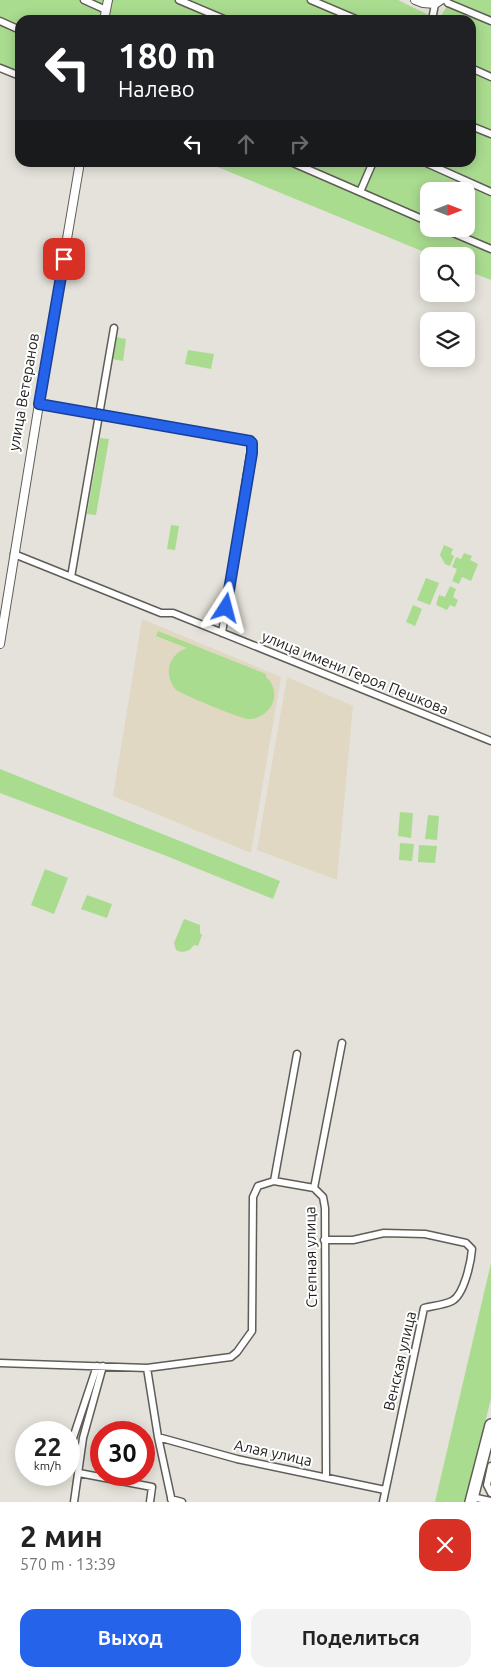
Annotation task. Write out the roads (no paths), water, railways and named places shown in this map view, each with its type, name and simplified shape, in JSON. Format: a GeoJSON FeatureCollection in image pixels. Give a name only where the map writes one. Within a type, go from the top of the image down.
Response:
{"type":"FeatureCollection","features":[{"type":"Feature","properties":{"kind":"highway"},"geometry":{"type":"LineString","coordinates":[[479,1500],[491,1425]]}},
{"type":"Feature","properties":{"kind":"highway"},"geometry":{"type":"LineString","coordinates":[[479,1500],[491,1452]]}},
{"type":"Feature","properties":{"kind":"street"},"geometry":{"type":"LineString","coordinates":[[84,0],[106,10]]}},
{"type":"Feature","properties":{"kind":"street"},"geometry":{"type":"LineString","coordinates":[[105,15],[108,0]]}},
{"type":"Feature","properties":{"kind":"street"},"geometry":{"type":"LineString","coordinates":[[179,0],[214,15]]}},
{"type":"Feature","properties":{"kind":"street"},"geometry":{"type":"LineString","coordinates":[[311,0],[346,15]]}},
{"type":"Feature","properties":{"kind":"street"},"geometry":{"type":"LineString","coordinates":[[415,0],[423,3],[438,2],[434,15]]}},
{"type":"Feature","properties":{"kind":"street"},"geometry":{"type":"LineString","coordinates":[[446,0],[448,3],[491,21]]}},
{"type":"Feature","properties":{"kind":"street"},"geometry":{"type":"LineString","coordinates":[[0,21],[15,28]]}},
{"type":"Feature","properties":{"kind":"street"},"geometry":{"type":"LineString","coordinates":[[0,68],[15,74]]}},
{"type":"Feature","properties":{"kind":"street"},"geometry":{"type":"LineString","coordinates":[[476,70],[491,77]]}},
{"type":"Feature","properties":{"kind":"street"},"geometry":{"type":"LineString","coordinates":[[476,128],[491,134]]}},
{"type":"Feature","properties":{"kind":"street","name":"улица Ветеранов"},"geometry":{"type":"LineString","coordinates":[[0,644],[78,167]]}},
{"type":"Feature","properties":{"kind":"street","name":"улица Ветеранов"},"geometry":{"type":"LineString","coordinates":[[0,627],[35,405],[78,167]]}},
{"type":"Feature","properties":{"kind":"street"},"geometry":{"type":"LineString","coordinates":[[302,167],[420,218]]}},
{"type":"Feature","properties":{"kind":"street"},"geometry":{"type":"LineString","coordinates":[[360,192],[371,167]]}},
{"type":"Feature","properties":{"kind":"street"},"geometry":{"type":"LineString","coordinates":[[435,167],[491,192]]}},
{"type":"Feature","properties":{"kind":"street"},"geometry":{"type":"LineString","coordinates":[[465,238],[491,249]]}},
{"type":"Feature","properties":{"kind":"street"},"geometry":{"type":"LineString","coordinates":[[71,577],[114,328]]}},
{"type":"Feature","properties":{"kind":"street"},"geometry":{"type":"LineString","coordinates":[[39,404],[252,443],[252,453],[222,633]]}},
{"type":"Feature","properties":{"kind":"street","name":"улица имени Героя Пешкова"},"geometry":{"type":"LineString","coordinates":[[14,554],[161,613],[174,613],[491,741]]}},
{"type":"Feature","properties":{"kind":"street","name":"Степная улица"},"geometry":{"type":"LineString","coordinates":[[326,1477],[325,1208],[323,1196],[314,1188],[342,1043]]}},
{"type":"Feature","properties":{"kind":"street"},"geometry":{"type":"LineString","coordinates":[[274,1181],[297,1054]]}},
{"type":"Feature","properties":{"kind":"street"},"geometry":{"type":"LineString","coordinates":[[0,1362],[146,1368],[231,1357],[238,1352],[252,1331],[253,1196],[258,1186],[274,1181],[314,1188]]}},
{"type":"Feature","properties":{"kind":"street","name":"Венская улица"},"geometry":{"type":"LineString","coordinates":[[324,1240],[353,1240],[384,1232],[425,1234],[466,1243],[472,1249],[471,1262],[460,1293],[452,1301],[424,1308],[383,1502]]}},
{"type":"Feature","properties":{"kind":"street"},"geometry":{"type":"LineString","coordinates":[[80,1421],[100,1366]]}},
{"type":"Feature","properties":{"kind":"street"},"geometry":{"type":"LineString","coordinates":[[80,1464],[83,1438],[100,1366]]}},
{"type":"Feature","properties":{"kind":"street"},"geometry":{"type":"LineString","coordinates":[[146,1368],[171,1501],[182,1502]]}},
{"type":"Feature","properties":{"kind":"street","name":"Алая улица"},"geometry":{"type":"LineString","coordinates":[[158,1437],[237,1459],[385,1490]]}},
{"type":"Feature","properties":{"kind":"street"},"geometry":{"type":"LineString","coordinates":[[491,1466],[488,1485],[491,1493]]}},
{"type":"Feature","properties":{"kind":"street"},"geometry":{"type":"LineString","coordinates":[[80,1473],[152,1487],[150,1502]]}},
{"type":"Feature","properties":{"kind":"street"},"geometry":{"type":"LineString","coordinates":[[74,1502],[77,1486]]}}]}
